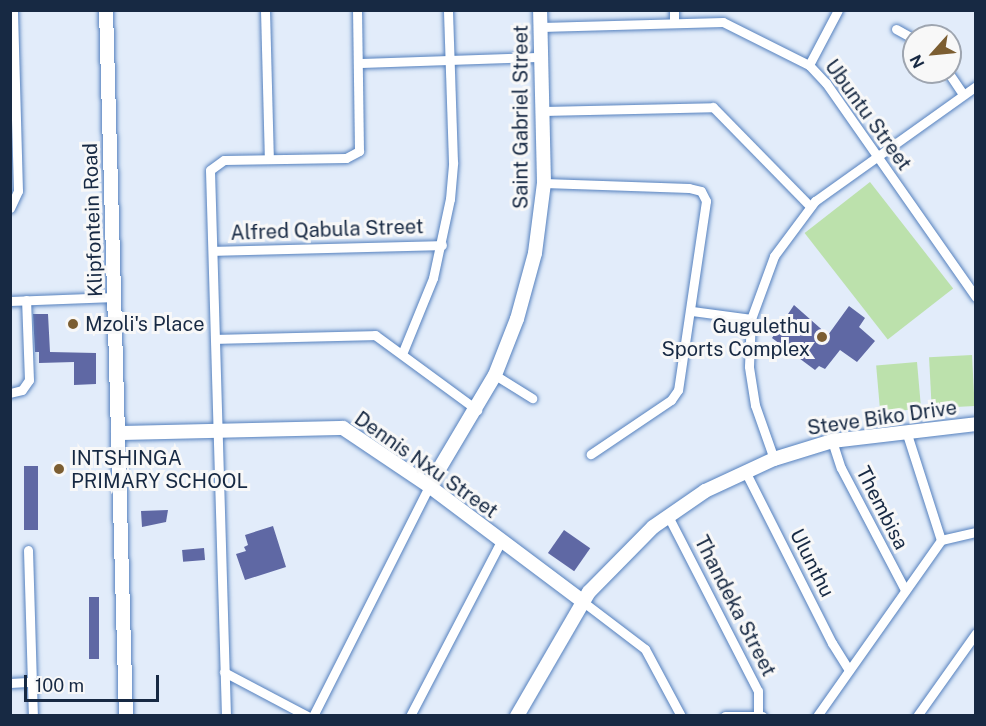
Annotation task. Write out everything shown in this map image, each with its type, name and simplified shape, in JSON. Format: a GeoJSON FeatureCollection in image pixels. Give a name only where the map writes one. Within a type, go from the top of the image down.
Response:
{"type":"FeatureCollection","features":[{"type":"Feature","properties":{"kind":"main road","name":"Klipfontein Road"},"geometry":{"type":"LineString","coordinates":[[106,10],[126,716]]}},
{"type":"Feature","properties":{"kind":"main road","name":"Saint Gabriel Street"},"geometry":{"type":"LineString","coordinates":[[429,486],[477,410],[495,375],[524,296],[537,241],[544,183],[540,10]]}},
{"type":"Feature","properties":{"kind":"main road","name":"Steve Biko Drive"},"geometry":{"type":"LineString","coordinates":[[517,716],[582,602],[612,566],[668,516],[745,471],[774,459],[832,441],[975,424]]}},
{"type":"Feature","properties":{"kind":"main road","name":"Dennis Nxu Street"},"geometry":{"type":"LineString","coordinates":[[118,434],[343,428],[429,486],[582,602]]}},
{"type":"Feature","properties":{"kind":"street"},"geometry":{"type":"LineString","coordinates":[[10,208],[18,191],[13,10]]}},
{"type":"Feature","properties":{"kind":"street"},"geometry":{"type":"LineString","coordinates":[[265,10],[269,159]]}},
{"type":"Feature","properties":{"kind":"street"},"geometry":{"type":"LineString","coordinates":[[226,716],[212,165],[224,160],[346,158],[359,151],[357,10]]}},
{"type":"Feature","properties":{"kind":"street"},"geometry":{"type":"LineString","coordinates":[[402,354],[423,309],[442,245],[453,178],[448,10]]}},
{"type":"Feature","properties":{"kind":"street"},"geometry":{"type":"LineString","coordinates":[[674,10],[674,23]]}},
{"type":"Feature","properties":{"kind":"street"},"geometry":{"type":"LineString","coordinates":[[809,65],[834,12]]}},
{"type":"Feature","properties":{"kind":"street","name":"Ubuntu Street"},"geometry":{"type":"LineString","coordinates":[[541,27],[729,23],[809,65],[826,83],[974,291]]}},
{"type":"Feature","properties":{"kind":"street"},"geometry":{"type":"LineString","coordinates":[[896,29],[902,32]]}},
{"type":"Feature","properties":{"kind":"street"},"geometry":{"type":"LineString","coordinates":[[358,63],[540,57]]}},
{"type":"Feature","properties":{"kind":"street"},"geometry":{"type":"LineString","coordinates":[[956,84],[963,94]]}},
{"type":"Feature","properties":{"kind":"street"},"geometry":{"type":"LineString","coordinates":[[774,459],[765,439],[750,380],[751,319],[774,256],[810,206],[975,86]]}},
{"type":"Feature","properties":{"kind":"street"},"geometry":{"type":"LineString","coordinates":[[543,111],[712,107],[810,206]]}},
{"type":"Feature","properties":{"kind":"street"},"geometry":{"type":"LineString","coordinates":[[544,183],[700,191],[706,207],[692,311],[675,396],[591,454]]}},
{"type":"Feature","properties":{"kind":"street","name":"Alfred Qabula Street"},"geometry":{"type":"LineString","coordinates":[[213,251],[442,245]]}},
{"type":"Feature","properties":{"kind":"street"},"geometry":{"type":"LineString","coordinates":[[10,301],[115,297]]}},
{"type":"Feature","properties":{"kind":"street"},"geometry":{"type":"LineString","coordinates":[[10,393],[22,390],[29,380],[26,300]]}},
{"type":"Feature","properties":{"kind":"street"},"geometry":{"type":"LineString","coordinates":[[692,311],[751,319]]}},
{"type":"Feature","properties":{"kind":"street"},"geometry":{"type":"LineString","coordinates":[[216,339],[371,334],[402,354],[477,410]]}},
{"type":"Feature","properties":{"kind":"street"},"geometry":{"type":"LineString","coordinates":[[495,375],[532,398]]}},
{"type":"Feature","properties":{"kind":"street"},"geometry":{"type":"LineString","coordinates":[[906,431],[941,540]]}},
{"type":"Feature","properties":{"kind":"street","name":"Thembisa"},"geometry":{"type":"LineString","coordinates":[[832,441],[841,468],[905,590]]}},
{"type":"Feature","properties":{"kind":"street","name":"Ulunthu"},"geometry":{"type":"LineString","coordinates":[[745,471],[832,643],[849,670]]}},
{"type":"Feature","properties":{"kind":"street"},"geometry":{"type":"LineString","coordinates":[[313,716],[429,486]]}},
{"type":"Feature","properties":{"kind":"street","name":"Thandeka Street"},"geometry":{"type":"LineString","coordinates":[[668,516],[758,691],[760,715]]}},
{"type":"Feature","properties":{"kind":"street"},"geometry":{"type":"LineString","coordinates":[[817,716],[941,540],[975,532]]}},
{"type":"Feature","properties":{"kind":"street"},"geometry":{"type":"LineString","coordinates":[[410,716],[501,541]]}},
{"type":"Feature","properties":{"kind":"street"},"geometry":{"type":"LineString","coordinates":[[28,550],[33,716]]}},
{"type":"Feature","properties":{"kind":"street"},"geometry":{"type":"LineString","coordinates":[[582,602],[645,649],[681,716]]}},
{"type":"Feature","properties":{"kind":"street"},"geometry":{"type":"LineString","coordinates":[[917,716],[975,633]]}},
{"type":"Feature","properties":{"kind":"street"},"geometry":{"type":"LineString","coordinates":[[224,672],[307,716]]}},
{"type":"Feature","properties":{"kind":"street"},"geometry":{"type":"LineString","coordinates":[[10,682],[32,682]]}},
{"type":"Feature","properties":{"kind":"street"},"geometry":{"type":"LineString","coordinates":[[725,716],[760,715]]}},
{"type":"Feature","properties":{"kind":"green space"},"geometry":{"type":"Polygon","coordinates":[[[870,182],[953,288],[888,339],[805,233],[870,182]]]}},
{"type":"Feature","properties":{"kind":"green space"},"geometry":{"type":"Polygon","coordinates":[[[972,355],[975,406],[932,408],[929,357],[972,355]]]}},
{"type":"Feature","properties":{"kind":"green space"},"geometry":{"type":"Polygon","coordinates":[[[917,362],[921,409],[880,412],[876,366],[917,362]]]}},
{"type":"Feature","properties":{"kind":"building","name":"Gugulethu Sports Complex"},"geometry":{"type":"Polygon","coordinates":[[[794,305],[828,335],[849,306],[865,318],[859,327],[875,341],[857,362],[840,350],[825,369],[819,366],[815,370],[772,338],[794,305]]]}},
{"type":"Feature","properties":{"kind":"building"},"geometry":{"type":"Polygon","coordinates":[[[33,314],[48,314],[50,352],[96,353],[96,384],[74,385],[74,362],[39,363],[39,352],[35,352],[33,314]]]}},
{"type":"Feature","properties":{"kind":"building"},"geometry":{"type":"Polygon","coordinates":[[[24,466],[38,466],[38,530],[24,530],[24,466]]]}},
{"type":"Feature","properties":{"kind":"building"},"geometry":{"type":"Polygon","coordinates":[[[168,510],[166,522],[142,527],[141,511],[168,510]]]}},
{"type":"Feature","properties":{"kind":"building"},"geometry":{"type":"Polygon","coordinates":[[[273,526],[286,567],[245,580],[236,554],[246,551],[244,547],[248,545],[245,535],[273,526]]]}},
{"type":"Feature","properties":{"kind":"building"},"geometry":{"type":"Polygon","coordinates":[[[564,530],[590,548],[574,571],[548,553],[564,530]]]}},
{"type":"Feature","properties":{"kind":"building"},"geometry":{"type":"Polygon","coordinates":[[[204,548],[205,560],[183,562],[182,550],[204,548]]]}},
{"type":"Feature","properties":{"kind":"building"},"geometry":{"type":"Polygon","coordinates":[[[89,597],[99,597],[99,659],[89,659],[89,597]]]}},
{"type":"Feature","properties":{"kind":"place","name":"Mzoli's Place"},"geometry":{"type":"Point","coordinates":[73,324]}},
{"type":"Feature","properties":{"kind":"place","name":"Gugulethu Sports Complex"},"geometry":{"type":"Point","coordinates":[822,337]}},
{"type":"Feature","properties":{"kind":"place","name":"INTSHINGA PRIMARY SCHOOL"},"geometry":{"type":"Point","coordinates":[59,469]}}]}
